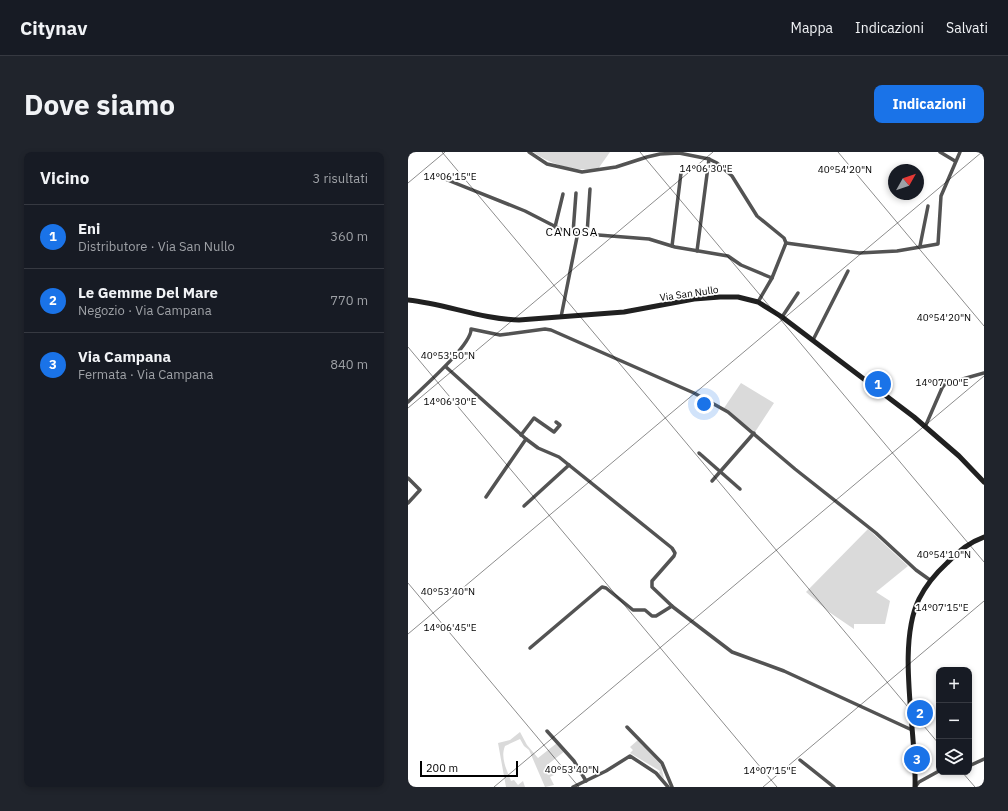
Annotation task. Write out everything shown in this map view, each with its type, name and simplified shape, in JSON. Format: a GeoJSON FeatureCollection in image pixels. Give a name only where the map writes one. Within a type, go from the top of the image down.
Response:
{"type":"FeatureCollection","features":[{"type":"Feature","properties":{"kind":"street"},"geometry":{"type":"LineString","coordinates":[[529,152],[547,164],[582,172],[616,167],[660,154],[679,153],[708,159],[717,163],[732,176],[757,216],[784,238],[786,244],[772,278],[758,302]]}},
{"type":"Feature","properties":{"kind":"street"},"geometry":{"type":"LineString","coordinates":[[940,152],[955,161]]}},
{"type":"Feature","properties":{"kind":"street"},"geometry":{"type":"LineString","coordinates":[[786,244],[859,253],[897,251],[938,244],[940,202],[955,161],[960,152]]}},
{"type":"Feature","properties":{"kind":"street"},"geometry":{"type":"LineString","coordinates":[[697,251],[708,159]]}},
{"type":"Feature","properties":{"kind":"street"},"geometry":{"type":"LineString","coordinates":[[672,246],[681,173]]}},
{"type":"Feature","properties":{"kind":"street"},"geometry":{"type":"LineString","coordinates":[[440,177],[524,211],[555,227],[573,233],[649,239],[672,246],[728,256],[741,265],[772,278]]}},
{"type":"Feature","properties":{"kind":"street"},"geometry":{"type":"LineString","coordinates":[[587,234],[590,189]]}},
{"type":"Feature","properties":{"kind":"street"},"geometry":{"type":"LineString","coordinates":[[561,317],[577,237],[573,233],[576,193]]}},
{"type":"Feature","properties":{"kind":"street"},"geometry":{"type":"LineString","coordinates":[[555,227],[563,194]]}},
{"type":"Feature","properties":{"kind":"street"},"geometry":{"type":"LineString","coordinates":[[920,246],[928,206]]}},
{"type":"Feature","properties":{"kind":"street"},"geometry":{"type":"LineString","coordinates":[[813,340],[848,271]]}},
{"type":"Feature","properties":{"kind":"street"},"geometry":{"type":"LineString","coordinates":[[782,317],[798,293]]}},
{"type":"Feature","properties":{"kind":"street","name":"Via San Nullo"},"geometry":{"type":"LineString","coordinates":[[408,300],[426,302],[505,320],[624,312],[720,297],[738,297],[758,302],[782,317],[813,340],[925,427],[959,456],[984,482]]}},
{"type":"Feature","properties":{"kind":"street"},"geometry":{"type":"LineString","coordinates":[[408,402],[457,355],[470,335],[471,329],[500,335],[545,329],[551,330],[705,398],[728,412],[795,469],[865,524],[930,580]]}},
{"type":"Feature","properties":{"kind":"street"},"geometry":{"type":"LineString","coordinates":[[446,367],[526,439],[538,448],[559,457],[674,550],[674,556],[651,584],[654,590],[672,606],[732,652],[784,671],[912,730]]}},
{"type":"Feature","properties":{"kind":"street"},"geometry":{"type":"LineString","coordinates":[[925,427],[945,384],[984,373]]}},
{"type":"Feature","properties":{"kind":"street"},"geometry":{"type":"LineString","coordinates":[[521,434],[534,418],[554,432],[560,425],[556,422]]}},
{"type":"Feature","properties":{"kind":"street"},"geometry":{"type":"LineString","coordinates":[[712,481],[754,433]]}},
{"type":"Feature","properties":{"kind":"street"},"geometry":{"type":"LineString","coordinates":[[486,497],[526,439]]}},
{"type":"Feature","properties":{"kind":"street"},"geometry":{"type":"LineString","coordinates":[[698,453],[740,489]]}},
{"type":"Feature","properties":{"kind":"street"},"geometry":{"type":"LineString","coordinates":[[524,506],[569,465]]}},
{"type":"Feature","properties":{"kind":"street"},"geometry":{"type":"LineString","coordinates":[[408,478],[420,490],[408,503]]}},
{"type":"Feature","properties":{"kind":"street"},"geometry":{"type":"LineString","coordinates":[[916,785],[912,730],[909,646],[912,620],[918,600],[930,580],[965,547],[984,537]]}},
{"type":"Feature","properties":{"kind":"street"},"geometry":{"type":"LineString","coordinates":[[530,648],[602,587],[606,588],[632,610],[645,610],[652,616],[656,616],[672,606]]}},
{"type":"Feature","properties":{"kind":"street"},"geometry":{"type":"LineString","coordinates":[[627,727],[662,763],[672,787]]}},
{"type":"Feature","properties":{"kind":"street"},"geometry":{"type":"LineString","coordinates":[[547,731],[574,761],[586,781]]}},
{"type":"Feature","properties":{"kind":"street"},"geometry":{"type":"LineString","coordinates":[[573,787],[606,771],[630,756],[656,773],[668,787]]}},
{"type":"Feature","properties":{"kind":"street"},"geometry":{"type":"LineString","coordinates":[[972,764],[984,758]]}},
{"type":"Feature","properties":{"kind":"street"},"geometry":{"type":"LineString","coordinates":[[800,760],[834,787]]}},
{"type":"Feature","properties":{"kind":"street"},"geometry":{"type":"LineString","coordinates":[[911,787],[936,773]]}},
{"type":"Feature","properties":{"kind":"shaded area"},"geometry":{"type":"Polygon","coordinates":[[[533,152],[610,152],[598,169],[581,169],[556,164],[533,152]]]}},
{"type":"Feature","properties":{"kind":"shaded area"},"geometry":{"type":"Polygon","coordinates":[[[741,383],[774,403],[755,432],[724,408],[741,383]]]}},
{"type":"Feature","properties":{"kind":"shaded area"},"geometry":{"type":"Polygon","coordinates":[[[868,529],[908,566],[876,592],[890,601],[885,624],[854,624],[854,629],[829,612],[806,592],[868,529]]]}},
{"type":"Feature","properties":{"kind":"shaded area"},"geometry":{"type":"Polygon","coordinates":[[[520,732],[527,745],[538,758],[557,743],[565,751],[547,765],[554,775],[550,777],[554,785],[545,787],[529,750],[524,746],[520,739],[505,746],[503,755],[511,781],[514,780],[518,785],[523,781],[525,787],[506,787],[498,743],[510,740],[520,732]]]}},
{"type":"Feature","properties":{"kind":"shaded area"},"geometry":{"type":"Polygon","coordinates":[[[638,740],[661,765],[664,779],[659,773],[660,771],[630,753],[633,750],[630,747],[638,740]]]}},
{"type":"Feature","properties":{"kind":"place","name":"Eni"},"geometry":{"type":"Point","coordinates":[878,384]}},
{"type":"Feature","properties":{"kind":"place","name":"Le Gemme Del Mare"},"geometry":{"type":"Point","coordinates":[920,713]}},
{"type":"Feature","properties":{"kind":"place","name":"Via Campana"},"geometry":{"type":"Point","coordinates":[917,759]}},
{"type":"Feature","properties":{"kind":"district","name":"CANOSA"},"geometry":{"type":"Point","coordinates":[572,232]}}]}
